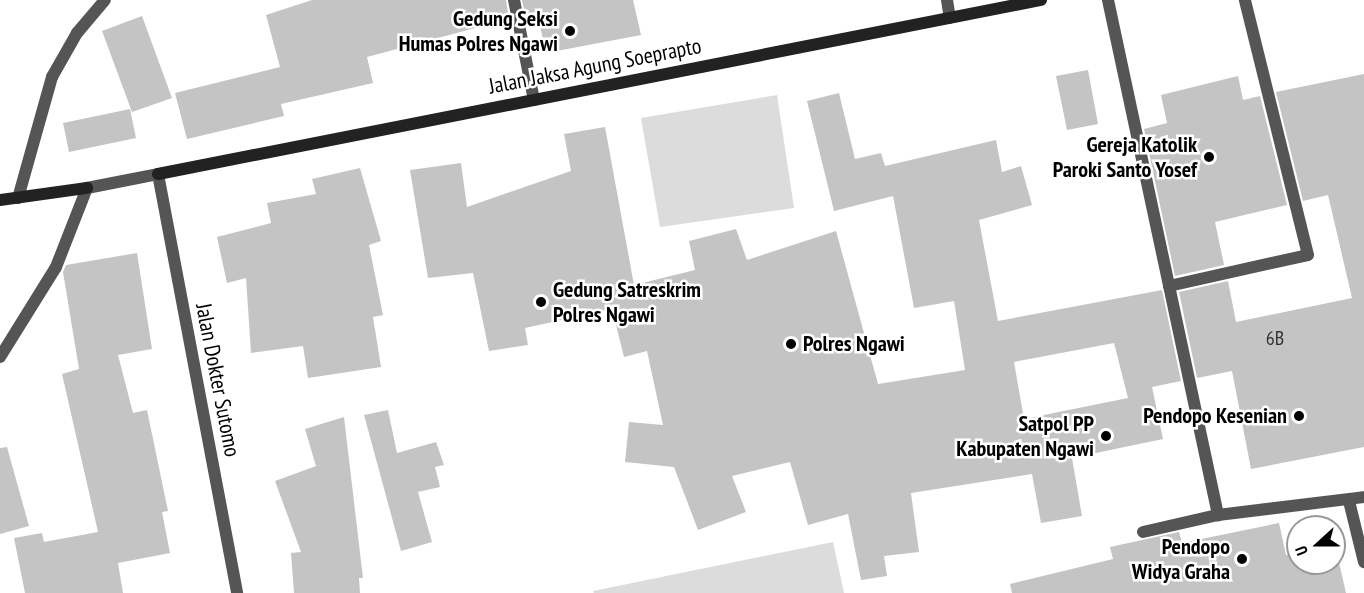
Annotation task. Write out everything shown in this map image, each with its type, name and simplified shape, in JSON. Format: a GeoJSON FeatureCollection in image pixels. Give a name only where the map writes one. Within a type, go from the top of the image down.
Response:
{"type":"FeatureCollection","features":[{"type":"Feature","properties":{"kind":"main road","name":"Jalan Jaksa Agung Soeprapto"},"geometry":{"type":"LineString","coordinates":[[158,174],[1041,0]]}},
{"type":"Feature","properties":{"kind":"main road"},"geometry":{"type":"LineString","coordinates":[[0,200],[87,188]]}},
{"type":"Feature","properties":{"kind":"street"},"geometry":{"type":"LineString","coordinates":[[18,198],[52,77],[76,33],[105,0]]}},
{"type":"Feature","properties":{"kind":"street"},"geometry":{"type":"LineString","coordinates":[[514,0],[534,100]]}},
{"type":"Feature","properties":{"kind":"street"},"geometry":{"type":"LineString","coordinates":[[947,0],[951,18]]}},
{"type":"Feature","properties":{"kind":"street"},"geometry":{"type":"LineString","coordinates":[[1108,0],[1218,515]]}},
{"type":"Feature","properties":{"kind":"street"},"geometry":{"type":"LineString","coordinates":[[1169,286],[1308,255],[1245,0]]}},
{"type":"Feature","properties":{"kind":"street"},"geometry":{"type":"LineString","coordinates":[[0,357],[56,267],[87,188],[158,174]]}},
{"type":"Feature","properties":{"kind":"street","name":"Jalan Dokter Sutomo"},"geometry":{"type":"LineString","coordinates":[[158,174],[237,593]]}},
{"type":"Feature","properties":{"kind":"street"},"geometry":{"type":"LineString","coordinates":[[1143,532],[1218,515],[1349,501],[1364,497]]}},
{"type":"Feature","properties":{"kind":"street"},"geometry":{"type":"LineString","coordinates":[[1349,501],[1364,562]]}},
{"type":"Feature","properties":{"kind":"shaded area"},"geometry":{"type":"Polygon","coordinates":[[[777,95],[794,208],[660,227],[641,118],[777,95]]]}},
{"type":"Feature","properties":{"kind":"shaded area"},"geometry":{"type":"Polygon","coordinates":[[[833,542],[844,593],[594,593],[593,591],[833,542]]]}},
{"type":"Feature","properties":{"kind":"building"},"geometry":{"type":"Polygon","coordinates":[[[312,0],[506,0],[509,19],[367,57],[373,83],[281,104],[284,116],[187,139],[175,93],[280,67],[266,15],[312,0]]]}},
{"type":"Feature","properties":{"kind":"building"},"geometry":{"type":"Polygon","coordinates":[[[522,0],[633,0],[641,35],[546,53],[537,12],[525,14],[522,0]]]}},
{"type":"Feature","properties":{"kind":"building"},"geometry":{"type":"Polygon","coordinates":[[[142,16],[172,98],[132,112],[102,31],[142,16]]]}},
{"type":"Feature","properties":{"kind":"building"},"geometry":{"type":"Polygon","coordinates":[[[1088,70],[1098,124],[1067,130],[1056,76],[1088,70]]]}},
{"type":"Feature","properties":{"kind":"building"},"geometry":{"type":"Polygon","coordinates":[[[1364,74],[1364,447],[1251,469],[1232,371],[1197,378],[1179,292],[1228,281],[1236,322],[1352,298],[1328,195],[1303,201],[1276,92],[1364,74]]]}},
{"type":"Feature","properties":{"kind":"building","name":"Gereja Katolik Paroki Santo Yosef"},"geometry":{"type":"Polygon","coordinates":[[[1238,76],[1243,100],[1260,96],[1287,205],[1215,222],[1224,265],[1175,276],[1144,129],[1167,123],[1161,95],[1238,76]]]}},
{"type":"Feature","properties":{"kind":"building"},"geometry":{"type":"Polygon","coordinates":[[[839,93],[855,159],[881,153],[885,166],[996,140],[1002,172],[1021,166],[1032,205],[979,220],[998,321],[1162,290],[1181,381],[1152,387],[1163,439],[1072,458],[1082,516],[1041,523],[1032,474],[911,493],[919,552],[884,556],[887,576],[861,580],[848,514],[808,525],[790,462],[732,476],[746,512],[698,530],[674,467],[625,462],[629,422],[663,425],[647,351],[624,357],[612,309],[525,328],[528,345],[489,351],[473,273],[428,278],[410,170],[461,163],[467,207],[571,171],[564,134],[605,127],[634,285],[695,270],[689,241],[736,229],[747,260],[836,231],[878,384],[965,370],[954,301],[914,308],[893,196],[834,211],[807,101],[839,93]],[[1114,343],[1014,362],[1024,419],[1128,398],[1114,343]]]}},
{"type":"Feature","properties":{"kind":"building"},"geometry":{"type":"Polygon","coordinates":[[[130,109],[136,138],[69,152],[63,123],[130,109]]]}},
{"type":"Feature","properties":{"kind":"building"},"geometry":{"type":"Polygon","coordinates":[[[360,168],[381,241],[369,245],[383,315],[373,317],[381,367],[308,378],[303,346],[251,353],[246,278],[227,283],[217,237],[271,223],[267,203],[316,194],[312,179],[360,168]]]}},
{"type":"Feature","properties":{"kind":"building"},"geometry":{"type":"Polygon","coordinates":[[[137,253],[152,349],[118,355],[133,413],[147,410],[168,511],[162,512],[170,553],[118,563],[123,593],[25,593],[14,538],[42,533],[44,542],[98,532],[62,374],[79,369],[63,272],[66,265],[137,253]]]}},
{"type":"Feature","properties":{"kind":"building"},"geometry":{"type":"Polygon","coordinates":[[[388,410],[397,453],[436,442],[444,465],[435,467],[440,487],[418,492],[432,542],[401,551],[364,415],[388,410]]]}},
{"type":"Feature","properties":{"kind":"building"},"geometry":{"type":"Polygon","coordinates":[[[344,417],[363,578],[359,578],[360,593],[294,593],[291,553],[301,552],[275,481],[316,466],[305,429],[344,417]]]}},
{"type":"Feature","properties":{"kind":"building"},"geometry":{"type":"Polygon","coordinates":[[[7,447],[29,526],[0,534],[0,448],[7,447]]]}},
{"type":"Feature","properties":{"kind":"building"},"geometry":{"type":"Polygon","coordinates":[[[1279,523],[1286,555],[1286,575],[1342,575],[1346,593],[1012,593],[1010,584],[1113,559],[1110,547],[1179,532],[1182,543],[1279,523]]]}},
{"type":"Feature","properties":{"kind":"place","name":"Gedung Seksi Humas Polres Ngawi"},"geometry":{"type":"Point","coordinates":[570,31]}},
{"type":"Feature","properties":{"kind":"place","name":"Gereja Katolik Paroki Santo Yosef"},"geometry":{"type":"Point","coordinates":[1209,157]}},
{"type":"Feature","properties":{"kind":"place","name":"Gedung Satreskrim Polres Ngawi"},"geometry":{"type":"Point","coordinates":[541,302]}},
{"type":"Feature","properties":{"kind":"place","name":"Polres Ngawi"},"geometry":{"type":"Point","coordinates":[791,344]}},
{"type":"Feature","properties":{"kind":"place","name":"Pendopo Kesenian"},"geometry":{"type":"Point","coordinates":[1299,416]}},
{"type":"Feature","properties":{"kind":"place","name":"Satpol PP Kabupaten Ngawi"},"geometry":{"type":"Point","coordinates":[1106,436]}},
{"type":"Feature","properties":{"kind":"place","name":"Pendopo Widya Graha"},"geometry":{"type":"Point","coordinates":[1242,559]}}]}
